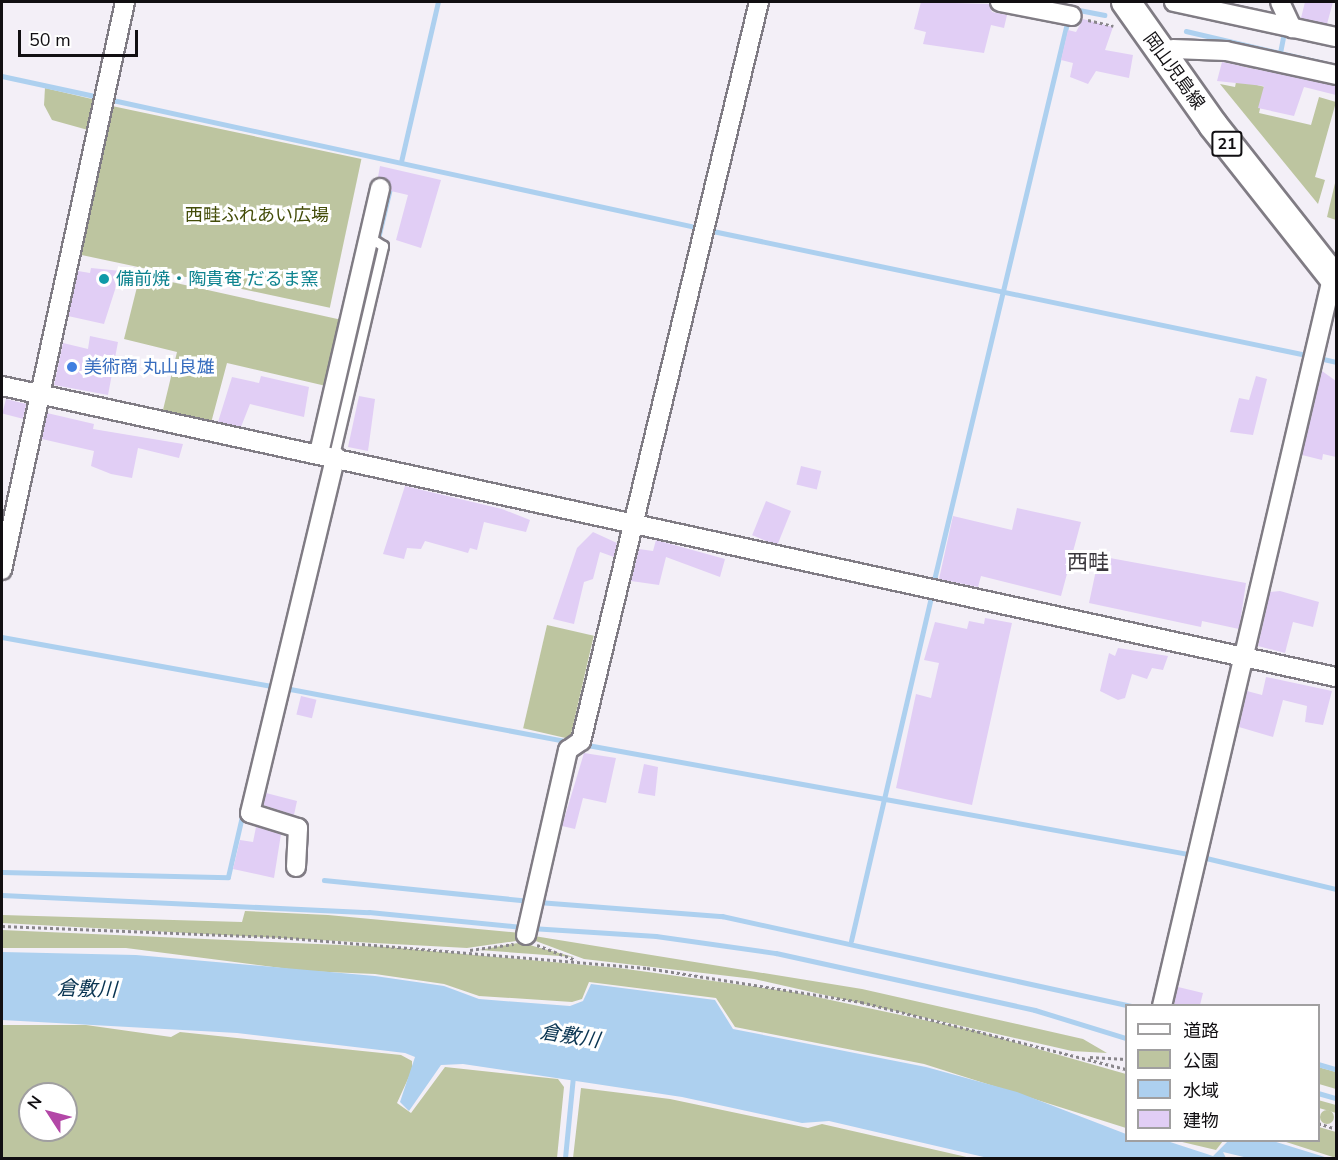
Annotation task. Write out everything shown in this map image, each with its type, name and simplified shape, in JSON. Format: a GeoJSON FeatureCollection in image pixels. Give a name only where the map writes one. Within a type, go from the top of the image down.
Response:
{"type":"FeatureCollection","features":[{"type":"Feature","properties":{"kind":"main road","name":"岡山児島線"},"geometry":{"type":"LineString","coordinates":[[1141,2],[1336,270]]}},
{"type":"Feature","properties":{"kind":"main road","name":"岡山児島線"},"geometry":{"type":"LineString","coordinates":[[1119,14],[1336,270]]}},
{"type":"Feature","properties":{"kind":"street"},"geometry":{"type":"LineString","coordinates":[[2,570],[126,2]]}},
{"type":"Feature","properties":{"kind":"street"},"geometry":{"type":"LineString","coordinates":[[526,932],[631,527],[759,2]]}},
{"type":"Feature","properties":{"kind":"street"},"geometry":{"type":"LineString","coordinates":[[1000,2],[1068,15]]}},
{"type":"Feature","properties":{"kind":"street"},"geometry":{"type":"LineString","coordinates":[[1174,2],[1336,38]]}},
{"type":"Feature","properties":{"kind":"street"},"geometry":{"type":"LineString","coordinates":[[1280,2],[1292,28]]}},
{"type":"Feature","properties":{"kind":"street"},"geometry":{"type":"LineString","coordinates":[[1173,49],[1226,51],[1336,75]]}},
{"type":"Feature","properties":{"kind":"street"},"geometry":{"type":"LineString","coordinates":[[296,867],[298,828],[250,813],[281,688],[332,459],[375,240],[380,188]]}},
{"type":"Feature","properties":{"kind":"street"},"geometry":{"type":"LineString","coordinates":[[1162,1004],[1313,356],[1336,270]]}},
{"type":"Feature","properties":{"kind":"street"},"geometry":{"type":"LineString","coordinates":[[2,386],[1241,662],[1336,677]]}},
{"type":"Feature","properties":{"kind":"path"},"geometry":{"type":"LineString","coordinates":[[1068,15],[1119,14]]}},
{"type":"Feature","properties":{"kind":"path"},"geometry":{"type":"LineString","coordinates":[[2,927],[153,930],[576,960],[791,989],[1088,1058],[1125,1069]]}},
{"type":"Feature","properties":{"kind":"path"},"geometry":{"type":"LineString","coordinates":[[468,951],[526,932],[573,954],[576,960]]}},
{"type":"Feature","properties":{"kind":"path"},"geometry":{"type":"LineString","coordinates":[[1088,1058],[1125,1059]]}},
{"type":"Feature","properties":{"kind":"path"},"geometry":{"type":"LineString","coordinates":[[1320,1124],[1336,1128]]}},
{"type":"Feature","properties":{"kind":"green space"},"geometry":{"type":"Polygon","coordinates":[[[1241,58],[1255,67],[1257,85],[1265,87],[1259,113],[1311,125],[1319,97],[1336,102],[1315,177],[1325,180],[1318,204],[1220,84],[1235,87],[1241,58]]]}},
{"type":"Feature","properties":{"kind":"green space"},"geometry":{"type":"Polygon","coordinates":[[[45,88],[96,100],[88,130],[52,120],[44,105],[45,88]]]}},
{"type":"Feature","properties":{"kind":"green space","name":"西畦ふれあい広場"},"geometry":{"type":"Polygon","coordinates":[[[112,106],[361,159],[330,308],[80,255],[112,106]]]}},
{"type":"Feature","properties":{"kind":"green space"},"geometry":{"type":"Polygon","coordinates":[[[1336,179],[1336,220],[1327,217],[1336,179]]]}},
{"type":"Feature","properties":{"kind":"green space"},"geometry":{"type":"Polygon","coordinates":[[[140,275],[342,320],[326,386],[227,363],[211,423],[162,414],[177,352],[124,339],[140,275]]]}},
{"type":"Feature","properties":{"kind":"green space"},"geometry":{"type":"Polygon","coordinates":[[[547,625],[594,636],[570,739],[523,728],[547,625]]]}},
{"type":"Feature","properties":{"kind":"green space"},"geometry":{"type":"Polygon","coordinates":[[[245,911],[328,915],[521,933],[516,941],[467,948],[2,923],[2,915],[242,922],[245,911]]]}},
{"type":"Feature","properties":{"kind":"green space"},"geometry":{"type":"Polygon","coordinates":[[[2,930],[387,947],[619,968],[793,992],[971,1030],[1125,1074],[1125,1128],[924,1064],[735,1027],[716,998],[589,982],[582,999],[572,1002],[479,996],[444,984],[375,974],[304,971],[126,948],[2,948],[2,930]]]}},
{"type":"Feature","properties":{"kind":"green space"},"geometry":{"type":"Polygon","coordinates":[[[534,936],[862,989],[1083,1039],[1107,1053],[1072,1051],[754,979],[584,959],[533,940],[534,936]]]}},
{"type":"Feature","properties":{"kind":"green space"},"geometry":{"type":"Polygon","coordinates":[[[524,942],[533,946],[574,957],[479,950],[524,942]]]}},
{"type":"Feature","properties":{"kind":"green space"},"geometry":{"type":"Polygon","coordinates":[[[2,1025],[86,1025],[171,1037],[180,1032],[401,1055],[412,1061],[412,1070],[397,1103],[411,1113],[445,1067],[558,1079],[564,1087],[557,1158],[2,1158],[2,1025]]]}},
{"type":"Feature","properties":{"kind":"green space"},"geometry":{"type":"Polygon","coordinates":[[[1320,1068],[1336,1072],[1336,1089],[1320,1084],[1320,1068]]]}},
{"type":"Feature","properties":{"kind":"green space"},"geometry":{"type":"Polygon","coordinates":[[[581,1088],[670,1099],[808,1128],[822,1124],[971,1158],[573,1158],[581,1088]]]}},
{"type":"Feature","properties":{"kind":"green space"},"geometry":{"type":"Polygon","coordinates":[[[1320,1101],[1336,1105],[1336,1113],[1320,1108],[1320,1101]]]}},
{"type":"Feature","properties":{"kind":"green space"},"geometry":{"type":"Polygon","coordinates":[[[1324,1110],[1330,1110],[1334,1117],[1330,1124],[1324,1124],[1320,1120],[1320,1114],[1324,1110]]]}},
{"type":"Feature","properties":{"kind":"green space"},"geometry":{"type":"Polygon","coordinates":[[[1320,1127],[1336,1132],[1336,1158],[1286,1142],[1320,1142],[1320,1127]]]}},
{"type":"Feature","properties":{"kind":"green space"},"geometry":{"type":"Polygon","coordinates":[[[1182,1142],[1222,1142],[1216,1150],[1182,1142]]]}},
{"type":"Feature","properties":{"kind":"water","name":"倉敷川"},"geometry":{"type":"Polygon","coordinates":[[[2,952],[136,955],[375,976],[444,986],[479,999],[570,1006],[583,1001],[591,984],[715,1000],[733,1029],[926,1067],[1017,1092],[1125,1134],[1125,1142],[1170,1142],[1213,1156],[1227,1142],[1276,1142],[1328,1158],[1248,1158],[1223,1152],[1226,1158],[988,1158],[829,1121],[802,1123],[682,1097],[463,1064],[441,1065],[409,1111],[400,1102],[415,1057],[405,1053],[237,1033],[2,1020],[2,952]]]}},
{"type":"Feature","properties":{"kind":"building"},"geometry":{"type":"Polygon","coordinates":[[[921,2],[989,4],[992,12],[1007,15],[1004,28],[991,25],[984,53],[923,44],[926,32],[914,29],[921,2]]]}},
{"type":"Feature","properties":{"kind":"building"},"geometry":{"type":"Polygon","coordinates":[[[1305,2],[1333,2],[1327,24],[1301,18],[1305,2]]]}},
{"type":"Feature","properties":{"kind":"building"},"geometry":{"type":"Polygon","coordinates":[[[1083,19],[1113,27],[1105,50],[1133,55],[1129,78],[1096,71],[1088,84],[1070,77],[1073,63],[1061,60],[1068,30],[1076,32],[1083,19]]]}},
{"type":"Feature","properties":{"kind":"building"},"geometry":{"type":"Polygon","coordinates":[[[1222,62],[1336,86],[1336,95],[1304,87],[1294,116],[1258,108],[1264,86],[1217,81],[1222,62]]]}},
{"type":"Feature","properties":{"kind":"building"},"geometry":{"type":"Polygon","coordinates":[[[380,166],[441,180],[421,248],[396,240],[408,195],[391,191],[388,180],[378,177],[380,166]]]}},
{"type":"Feature","properties":{"kind":"building"},"geometry":{"type":"Polygon","coordinates":[[[91,268],[121,271],[104,324],[68,316],[78,271],[90,273],[91,268]]]}},
{"type":"Feature","properties":{"kind":"building"},"geometry":{"type":"Polygon","coordinates":[[[90,336],[118,342],[108,395],[54,385],[63,343],[88,349],[90,336]]]}},
{"type":"Feature","properties":{"kind":"building"},"geometry":{"type":"Polygon","coordinates":[[[1322,371],[1336,381],[1336,457],[1323,454],[1322,460],[1302,455],[1322,371]]]}},
{"type":"Feature","properties":{"kind":"building"},"geometry":{"type":"Polygon","coordinates":[[[261,376],[309,387],[304,417],[250,404],[241,427],[218,422],[232,377],[259,383],[261,376]]]}},
{"type":"Feature","properties":{"kind":"building"},"geometry":{"type":"Polygon","coordinates":[[[1256,376],[1267,379],[1253,435],[1230,432],[1239,398],[1249,400],[1256,376]]]}},
{"type":"Feature","properties":{"kind":"building"},"geometry":{"type":"Polygon","coordinates":[[[359,396],[375,399],[368,451],[348,447],[359,396]]]}},
{"type":"Feature","properties":{"kind":"building"},"geometry":{"type":"Polygon","coordinates":[[[6,399],[26,404],[23,419],[2,414],[6,399]]]}},
{"type":"Feature","properties":{"kind":"building"},"geometry":{"type":"Polygon","coordinates":[[[47,413],[94,424],[93,429],[183,444],[179,458],[138,448],[132,478],[111,474],[91,466],[94,451],[42,439],[47,413]]]}},
{"type":"Feature","properties":{"kind":"building"},"geometry":{"type":"Polygon","coordinates":[[[801,466],[821,471],[817,490],[796,484],[801,466]]]}},
{"type":"Feature","properties":{"kind":"building"},"geometry":{"type":"Polygon","coordinates":[[[405,486],[502,509],[530,520],[526,532],[484,522],[477,550],[470,548],[468,553],[425,541],[421,549],[407,548],[404,559],[383,554],[405,486]]]}},
{"type":"Feature","properties":{"kind":"building"},"geometry":{"type":"Polygon","coordinates":[[[766,501],[791,511],[777,545],[752,535],[766,501]]]}},
{"type":"Feature","properties":{"kind":"building"},"geometry":{"type":"Polygon","coordinates":[[[1017,508],[1081,522],[1061,596],[981,576],[978,587],[939,579],[953,516],[1012,530],[1017,508]]]}},
{"type":"Feature","properties":{"kind":"building"},"geometry":{"type":"Polygon","coordinates":[[[593,532],[617,543],[614,557],[600,552],[593,579],[584,582],[574,624],[553,619],[577,548],[593,532]]]}},
{"type":"Feature","properties":{"kind":"building"},"geometry":{"type":"Polygon","coordinates":[[[656,540],[725,559],[720,577],[666,557],[659,585],[631,581],[639,549],[653,551],[656,540]]]}},
{"type":"Feature","properties":{"kind":"building"},"geometry":{"type":"Polygon","coordinates":[[[1099,556],[1246,583],[1239,629],[1202,621],[1201,627],[1089,603],[1099,556]]]}},
{"type":"Feature","properties":{"kind":"building"},"geometry":{"type":"Polygon","coordinates":[[[1280,591],[1319,602],[1313,627],[1293,622],[1285,653],[1258,646],[1270,592],[1280,591]]]}},
{"type":"Feature","properties":{"kind":"building"},"geometry":{"type":"Polygon","coordinates":[[[985,618],[1012,623],[972,805],[896,788],[916,694],[931,698],[939,663],[924,660],[935,622],[967,629],[969,621],[984,624],[985,618]]]}},
{"type":"Feature","properties":{"kind":"building"},"geometry":{"type":"Polygon","coordinates":[[[1118,648],[1168,656],[1163,670],[1152,668],[1147,679],[1132,674],[1125,698],[1118,700],[1100,691],[1109,653],[1115,656],[1118,648]]]}},
{"type":"Feature","properties":{"kind":"building"},"geometry":{"type":"Polygon","coordinates":[[[1266,677],[1332,691],[1323,725],[1305,722],[1307,706],[1283,700],[1273,737],[1239,727],[1247,691],[1262,695],[1266,677]]]}},
{"type":"Feature","properties":{"kind":"building"},"geometry":{"type":"Polygon","coordinates":[[[301,696],[317,700],[312,718],[296,714],[301,696]]]}},
{"type":"Feature","properties":{"kind":"building"},"geometry":{"type":"Polygon","coordinates":[[[584,753],[616,758],[606,803],[583,798],[575,829],[562,826],[584,753]]]}},
{"type":"Feature","properties":{"kind":"building"},"geometry":{"type":"Polygon","coordinates":[[[644,764],[658,767],[655,796],[638,793],[644,764]]]}},
{"type":"Feature","properties":{"kind":"building"},"geometry":{"type":"Polygon","coordinates":[[[266,793],[297,801],[294,815],[263,805],[266,793]]]}},
{"type":"Feature","properties":{"kind":"building"},"geometry":{"type":"Polygon","coordinates":[[[256,827],[281,834],[274,878],[233,869],[240,840],[253,842],[256,827]]]}},
{"type":"Feature","properties":{"kind":"building"},"geometry":{"type":"Polygon","coordinates":[[[1178,987],[1203,993],[1200,1004],[1174,1004],[1178,987]]]}},
{"type":"Feature","properties":{"kind":"waterway"},"geometry":{"type":"LineString","coordinates":[[401,162],[438,2]]}},
{"type":"Feature","properties":{"kind":"waterway"},"geometry":{"type":"LineString","coordinates":[[1074,9],[1104,15]]}},
{"type":"Feature","properties":{"kind":"waterway"},"geometry":{"type":"LineString","coordinates":[[934,580],[1068,19]]}},
{"type":"Feature","properties":{"kind":"waterway"},"geometry":{"type":"LineString","coordinates":[[1186,31],[1324,63]]}},
{"type":"Feature","properties":{"kind":"waterway"},"geometry":{"type":"LineString","coordinates":[[1280,53],[1284,32]]}},
{"type":"Feature","properties":{"kind":"waterway"},"geometry":{"type":"LineString","coordinates":[[2,76],[99,97]]}},
{"type":"Feature","properties":{"kind":"waterway"},"geometry":{"type":"LineString","coordinates":[[108,99],[700,228]]}},
{"type":"Feature","properties":{"kind":"waterway"},"geometry":{"type":"LineString","coordinates":[[356,331],[391,184]]}},
{"type":"Feature","properties":{"kind":"waterway"},"geometry":{"type":"LineString","coordinates":[[708,230],[1311,356]]}},
{"type":"Feature","properties":{"kind":"waterway"},"geometry":{"type":"LineString","coordinates":[[1319,358],[1336,362]]}},
{"type":"Feature","properties":{"kind":"waterway"},"geometry":{"type":"LineString","coordinates":[[851,941],[932,593]]}},
{"type":"Feature","properties":{"kind":"waterway"},"geometry":{"type":"LineString","coordinates":[[2,637],[276,687]]}},
{"type":"Feature","properties":{"kind":"waterway"},"geometry":{"type":"LineString","coordinates":[[285,688],[571,742]]}},
{"type":"Feature","properties":{"kind":"waterway"},"geometry":{"type":"LineString","coordinates":[[582,744],[1194,855]]}},
{"type":"Feature","properties":{"kind":"waterway"},"geometry":{"type":"LineString","coordinates":[[2,872],[228,877],[243,812]]}},
{"type":"Feature","properties":{"kind":"waterway"},"geometry":{"type":"LineString","coordinates":[[1202,857],[1336,889]]}},
{"type":"Feature","properties":{"kind":"waterway"},"geometry":{"type":"LineString","coordinates":[[324,880],[530,901]]}},
{"type":"Feature","properties":{"kind":"waterway"},"geometry":{"type":"LineString","coordinates":[[2,895],[369,912],[523,927]]}},
{"type":"Feature","properties":{"kind":"waterway"},"geometry":{"type":"LineString","coordinates":[[538,902],[722,916],[1125,1004]]}},
{"type":"Feature","properties":{"kind":"waterway"},"geometry":{"type":"LineString","coordinates":[[531,928],[656,936],[776,953],[1035,1010],[1125,1038]]}},
{"type":"Feature","properties":{"kind":"waterway"},"geometry":{"type":"LineString","coordinates":[[1320,1065],[1336,1069]]}},
{"type":"Feature","properties":{"kind":"waterway"},"geometry":{"type":"LineString","coordinates":[[565,1158],[573,1076]]}},
{"type":"Feature","properties":{"kind":"waterway"},"geometry":{"type":"LineString","coordinates":[[1320,1094],[1336,1098]]}},
{"type":"Feature","properties":{"kind":"place","name":"備前焼・陶貴奄 だるま窯"},"geometry":{"type":"Point","coordinates":[104,279]}},
{"type":"Feature","properties":{"kind":"place","name":"美術商 丸山良雄"},"geometry":{"type":"Point","coordinates":[72,367]}},
{"type":"Feature","properties":{"kind":"district","name":"西畦"},"geometry":{"type":"Point","coordinates":[1088,562]}}]}
